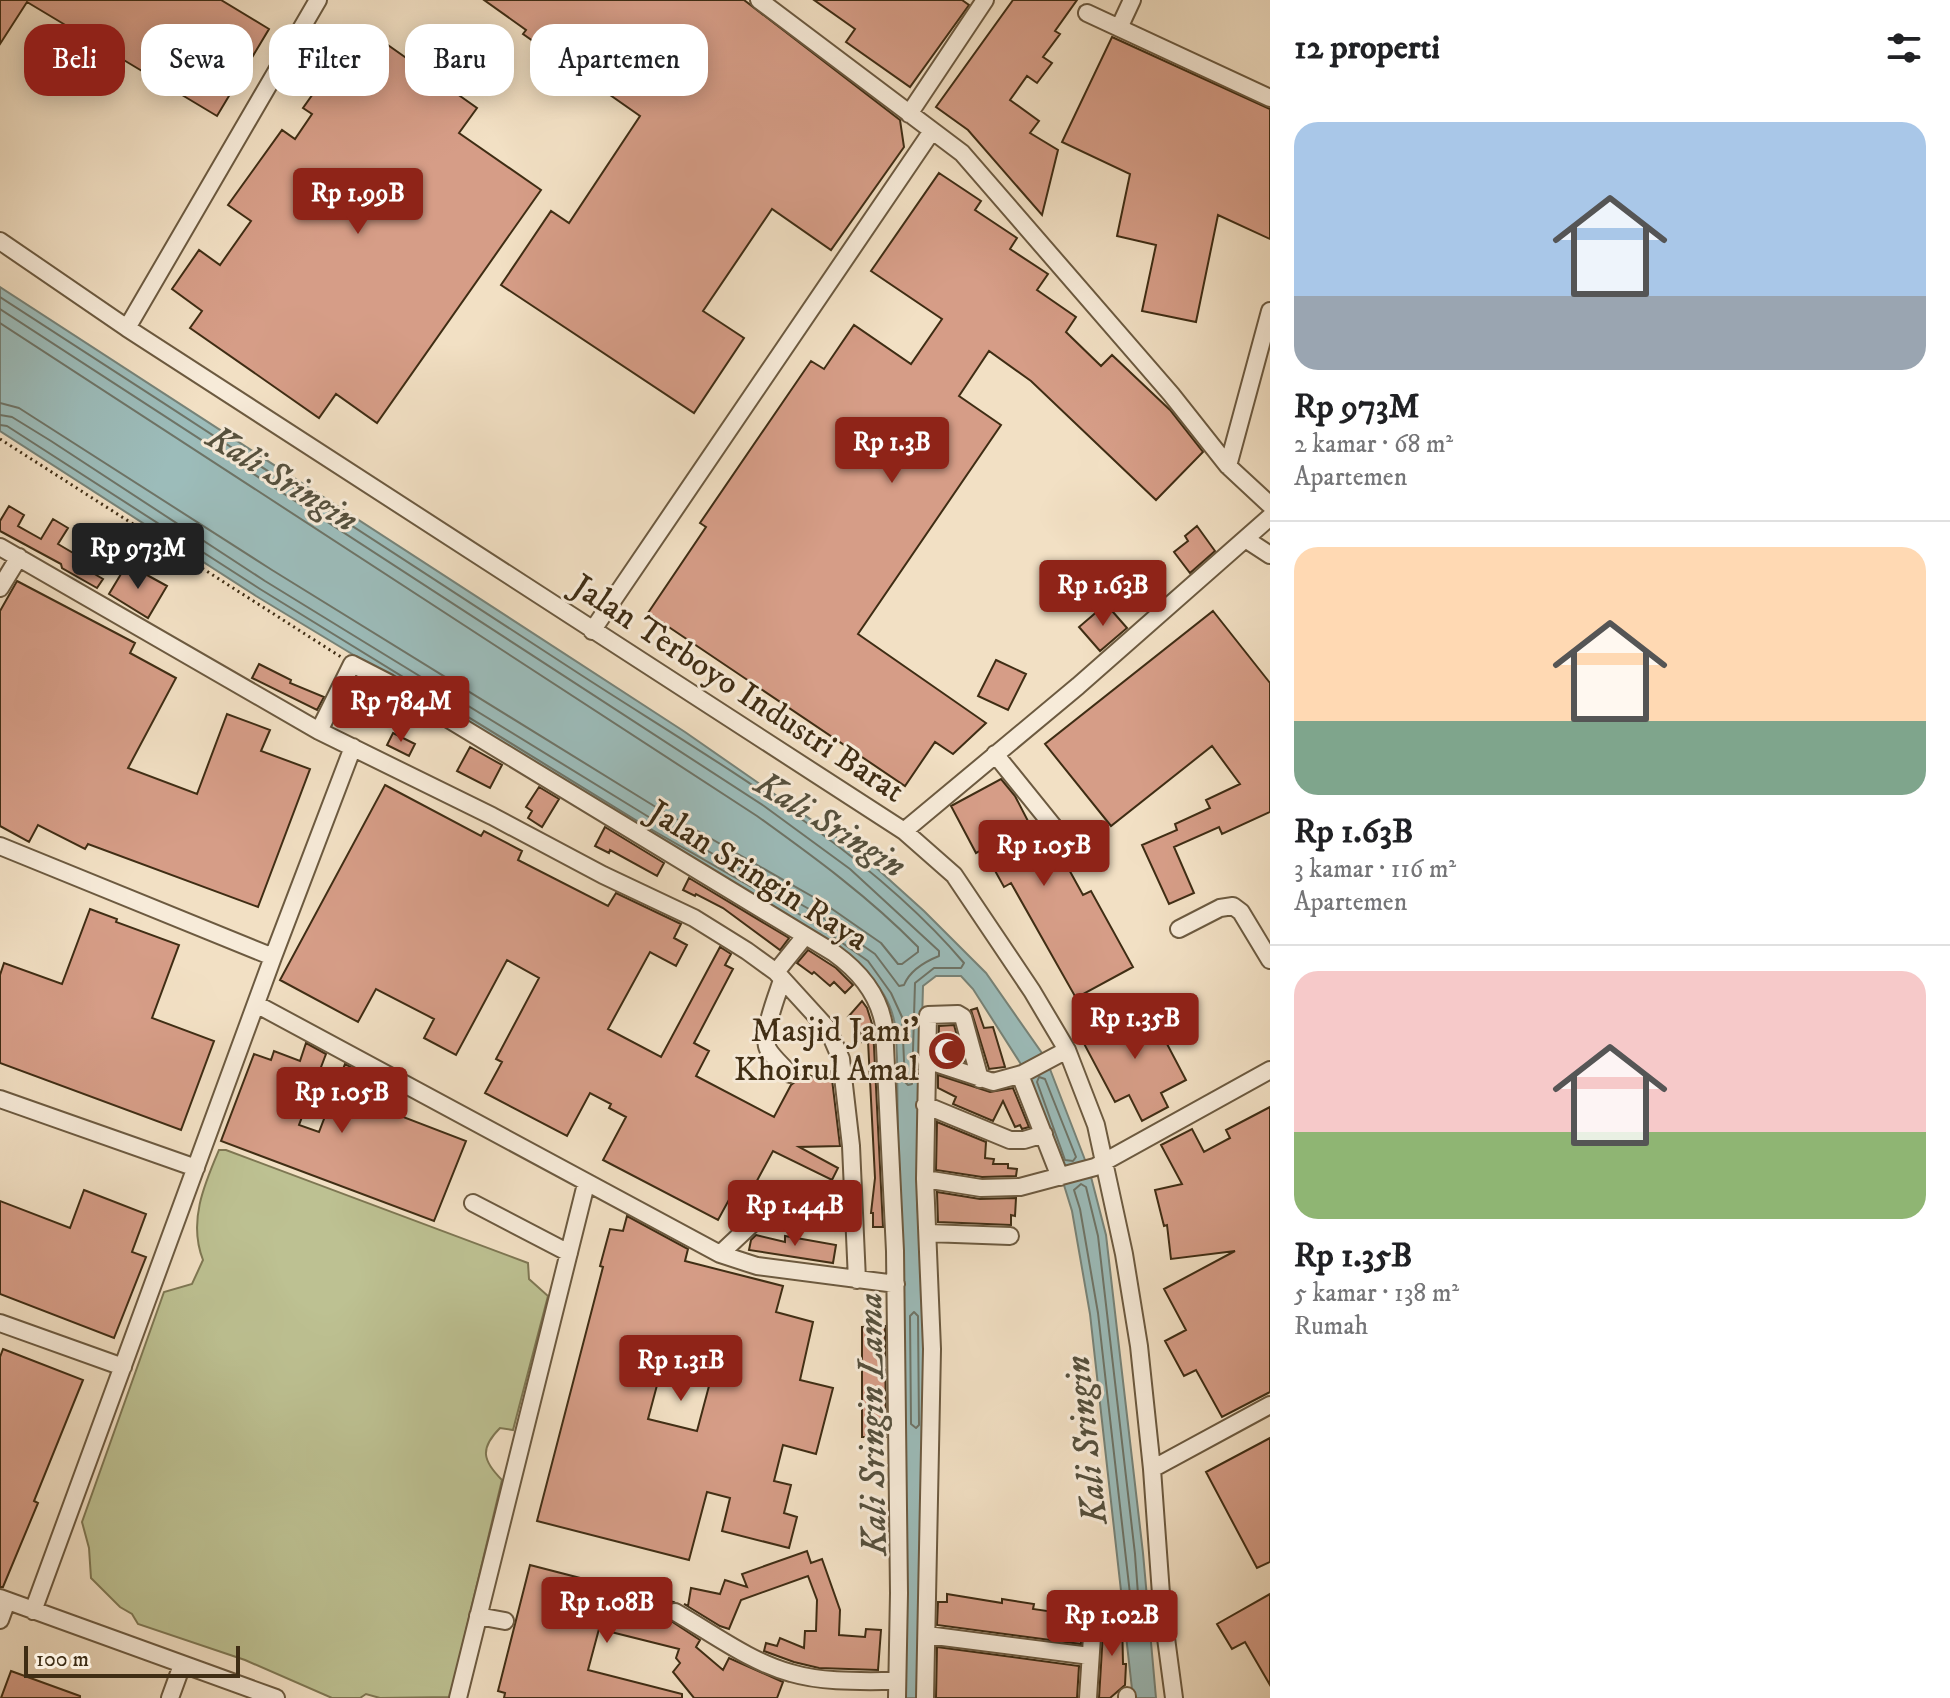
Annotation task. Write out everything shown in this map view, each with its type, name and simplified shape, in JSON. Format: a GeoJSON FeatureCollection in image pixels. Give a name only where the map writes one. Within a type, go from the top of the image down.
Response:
{"type":"FeatureCollection","features":[{"type":"Feature","properties":{"kind":"street"},"geometry":{"type":"LineString","coordinates":[[909,114],[985,0]]}},
{"type":"Feature","properties":{"kind":"street"},"geometry":{"type":"LineString","coordinates":[[1119,28],[1132,0]]}},
{"type":"Feature","properties":{"kind":"street"},"geometry":{"type":"LineString","coordinates":[[127,328],[313,2]]}},
{"type":"Feature","properties":{"kind":"street"},"geometry":{"type":"LineString","coordinates":[[764,2],[962,153],[1171,394],[1228,466],[1270,505]]}},
{"type":"Feature","properties":{"kind":"street"},"geometry":{"type":"LineString","coordinates":[[1087,13],[1270,98]]}},
{"type":"Feature","properties":{"kind":"street"},"geometry":{"type":"LineString","coordinates":[[592,631],[932,131]]}},
{"type":"Feature","properties":{"kind":"street","name":"Jalan Terboyo Industri Barat"},"geometry":{"type":"LineString","coordinates":[[0,241],[127,328],[904,831],[954,875],[1032,991],[1096,1125],[1100,1165],[1139,1346],[1162,1608],[1174,1698]]}},
{"type":"Feature","properties":{"kind":"street"},"geometry":{"type":"LineString","coordinates":[[1228,466],[1270,311]]}},
{"type":"Feature","properties":{"kind":"street"},"geometry":{"type":"LineString","coordinates":[[904,831],[1247,540],[1270,517]]}},
{"type":"Feature","properties":{"kind":"street"},"geometry":{"type":"LineString","coordinates":[[1247,540],[1270,555]]}},
{"type":"Feature","properties":{"kind":"street"},"geometry":{"type":"LineString","coordinates":[[0,547],[319,731],[694,918],[747,951],[779,976],[828,1029],[841,1059],[851,1146],[857,1280]]}},
{"type":"Feature","properties":{"kind":"street"},"geometry":{"type":"LineString","coordinates":[[0,588],[19,557]]}},
{"type":"Feature","properties":{"kind":"street"},"geometry":{"type":"LineString","coordinates":[[319,731],[352,664]]}},
{"type":"Feature","properties":{"kind":"street","name":"Jalan Sringin Raya"},"geometry":{"type":"LineString","coordinates":[[352,664],[389,683],[805,936],[854,967],[870,988],[882,1017],[891,1130],[896,1284],[897,1690]]}},
{"type":"Feature","properties":{"kind":"street"},"geometry":{"type":"LineString","coordinates":[[33,1611],[353,747]]}},
{"type":"Feature","properties":{"kind":"street"},"geometry":{"type":"LineString","coordinates":[[995,754],[1079,858]]}},
{"type":"Feature","properties":{"kind":"street"},"geometry":{"type":"LineString","coordinates":[[0,846],[273,957]]}},
{"type":"Feature","properties":{"kind":"street"},"geometry":{"type":"LineString","coordinates":[[1179,929],[1220,908],[1233,906],[1241,912],[1270,960]]}},
{"type":"Feature","properties":{"kind":"street"},"geometry":{"type":"LineString","coordinates":[[790,1074],[768,1049],[767,1031],[779,976],[805,936]]}},
{"type":"Feature","properties":{"kind":"street"},"geometry":{"type":"LineString","coordinates":[[256,1004],[720,1254],[757,1266],[896,1284]]}},
{"type":"Feature","properties":{"kind":"street"},"geometry":{"type":"LineString","coordinates":[[925,1698],[932,1349],[925,1179],[928,1015],[961,1015],[980,1079]]}},
{"type":"Feature","properties":{"kind":"street"},"geometry":{"type":"LineString","coordinates":[[926,1060],[993,1082],[1021,1075],[1063,1053]]}},
{"type":"Feature","properties":{"kind":"street"},"geometry":{"type":"LineString","coordinates":[[925,1179],[1020,1187],[1100,1165],[1270,1070]]}},
{"type":"Feature","properties":{"kind":"street"},"geometry":{"type":"LineString","coordinates":[[1021,1075],[1061,1177]]}},
{"type":"Feature","properties":{"kind":"street"},"geometry":{"type":"LineString","coordinates":[[0,1099],[196,1168]]}},
{"type":"Feature","properties":{"kind":"street"},"geometry":{"type":"LineString","coordinates":[[925,1105],[1010,1140],[1024,1140],[1044,1134]]}},
{"type":"Feature","properties":{"kind":"street"},"geometry":{"type":"LineString","coordinates":[[458,1698],[586,1184]]}},
{"type":"Feature","properties":{"kind":"street"},"geometry":{"type":"LineString","coordinates":[[720,1254],[787,1191]]}},
{"type":"Feature","properties":{"kind":"street"},"geometry":{"type":"LineString","coordinates":[[473,1203],[569,1253]]}},
{"type":"Feature","properties":{"kind":"street"},"geometry":{"type":"LineString","coordinates":[[928,1233],[1010,1236]]}},
{"type":"Feature","properties":{"kind":"street"},"geometry":{"type":"LineString","coordinates":[[0,1323],[123,1367]]}},
{"type":"Feature","properties":{"kind":"street"},"geometry":{"type":"LineString","coordinates":[[1152,1469],[1270,1405]]}},
{"type":"Feature","properties":{"kind":"street"},"geometry":{"type":"LineString","coordinates":[[0,1620],[4,1600],[276,1698]]}},
{"type":"Feature","properties":{"kind":"street"},"geometry":{"type":"LineString","coordinates":[[1088,1698],[1094,1606]]}},
{"type":"Feature","properties":{"kind":"street"},"geometry":{"type":"LineString","coordinates":[[675,1612],[765,1664],[792,1673],[897,1690]]}},
{"type":"Feature","properties":{"kind":"street"},"geometry":{"type":"LineString","coordinates":[[478,1616],[505,1621]]}},
{"type":"Feature","properties":{"kind":"street"},"geometry":{"type":"LineString","coordinates":[[927,1635],[1090,1656]]}},
{"type":"Feature","properties":{"kind":"street"},"geometry":{"type":"LineString","coordinates":[[170,1698],[182,1665]]}},
{"type":"Feature","properties":{"kind":"path"},"geometry":{"type":"LineString","coordinates":[[0,439],[352,664]]}},
{"type":"Feature","properties":{"kind":"green space"},"geometry":{"type":"Polygon","coordinates":[[[219,1150],[226,1150],[528,1263],[529,1279],[548,1296],[513,1430],[500,1428],[486,1449],[487,1461],[502,1480],[450,1697],[380,1698],[366,1694],[360,1698],[332,1698],[245,1660],[138,1624],[132,1614],[120,1607],[91,1578],[89,1548],[82,1522],[164,1292],[192,1284],[203,1260],[197,1232],[200,1204],[219,1150]]]}},
{"type":"Feature","properties":{"kind":"water","name":"Kali Sringin"},"geometry":{"type":"Polygon","coordinates":[[[0,287],[685,732],[862,855],[986,973],[1044,1056],[1024,1069],[973,989],[961,976],[936,976],[923,986],[917,1203],[926,1302],[920,1698],[904,1698],[897,1057],[894,1020],[881,990],[847,956],[806,928],[256,596],[0,431],[0,287]]]}},
{"type":"Feature","properties":{"kind":"water"},"geometry":{"type":"Polygon","coordinates":[[[1048,1064],[1087,1165],[1061,1173],[1026,1075],[1048,1064]]]}},
{"type":"Feature","properties":{"kind":"water"},"geometry":{"type":"Polygon","coordinates":[[[1090,1173],[1106,1235],[1143,1553],[1156,1698],[1133,1698],[1090,1314],[1072,1211],[1063,1182],[1090,1173]]]}},
{"type":"Feature","properties":{"kind":"building"},"geometry":{"type":"Polygon","coordinates":[[[0,0],[221,0],[269,29],[253,56],[253,24],[141,24],[141,70],[125,61],[125,24],[64,24],[27,2],[0,44],[0,0]]]}},
{"type":"Feature","properties":{"kind":"building"},"geometry":{"type":"Polygon","coordinates":[[[484,0],[744,0],[900,120],[904,147],[831,250],[772,209],[703,311],[744,338],[694,413],[501,285],[551,211],[569,223],[640,116],[611,96],[708,96],[708,24],[530,24],[530,39],[523,34],[526,30],[484,0]]]}},
{"type":"Feature","properties":{"kind":"building"},"geometry":{"type":"Polygon","coordinates":[[[814,0],[962,0],[969,5],[910,87],[846,42],[855,29],[814,0]]]}},
{"type":"Feature","properties":{"kind":"building"},"geometry":{"type":"Polygon","coordinates":[[[1013,0],[1077,0],[1055,31],[1060,34],[1043,57],[1052,63],[1037,83],[1027,76],[1010,100],[1039,121],[1030,133],[1058,150],[1042,215],[968,130],[936,107],[1013,0]]]}},
{"type":"Feature","properties":{"kind":"building"},"geometry":{"type":"Polygon","coordinates":[[[1112,37],[1270,109],[1270,239],[1218,215],[1196,322],[1142,311],[1156,245],[1117,236],[1130,174],[1062,142],[1112,37]]]}},
{"type":"Feature","properties":{"kind":"building"},"geometry":{"type":"Polygon","coordinates":[[[389,46],[405,57],[405,96],[460,96],[477,108],[459,133],[541,190],[377,423],[336,394],[319,418],[190,328],[202,311],[172,289],[199,250],[220,265],[251,221],[228,205],[282,130],[295,139],[312,114],[303,108],[311,96],[389,96],[389,46]]]}},
{"type":"Feature","properties":{"kind":"building"},"geometry":{"type":"Polygon","coordinates":[[[184,96],[229,96],[217,116],[184,96]]]}},
{"type":"Feature","properties":{"kind":"building"},"geometry":{"type":"Polygon","coordinates":[[[939,173],[981,201],[975,210],[1017,238],[1010,249],[1048,274],[1037,290],[1076,317],[1066,332],[1101,366],[1112,355],[1170,410],[1203,452],[1156,500],[1031,381],[989,351],[959,396],[1001,425],[858,634],[986,723],[953,754],[935,742],[905,786],[648,613],[706,527],[700,523],[811,361],[824,369],[854,325],[911,364],[942,319],[871,271],[939,173]]]}},
{"type":"Feature","properties":{"kind":"building"},"geometry":{"type":"Polygon","coordinates":[[[9,506],[24,515],[18,526],[41,539],[53,519],[68,528],[58,544],[90,563],[86,569],[103,579],[97,588],[62,568],[61,564],[0,531],[0,521],[9,506]]]}},
{"type":"Feature","properties":{"kind":"building"},"geometry":{"type":"Polygon","coordinates":[[[1197,526],[1215,551],[1190,573],[1174,552],[1188,541],[1185,536],[1197,526]]]}},
{"type":"Feature","properties":{"kind":"building"},"geometry":{"type":"Polygon","coordinates":[[[127,564],[167,586],[148,618],[109,594],[127,564]]]}},
{"type":"Feature","properties":{"kind":"building"},"geometry":{"type":"Polygon","coordinates":[[[17,581],[135,643],[130,653],[176,678],[128,768],[197,794],[227,714],[270,730],[261,751],[310,769],[258,907],[88,844],[85,849],[38,825],[29,842],[0,826],[0,611],[17,581]]]}},
{"type":"Feature","properties":{"kind":"building"},"geometry":{"type":"Polygon","coordinates":[[[1106,604],[1127,628],[1100,651],[1079,627],[1106,604]]]}},
{"type":"Feature","properties":{"kind":"building"},"geometry":{"type":"Polygon","coordinates":[[[1213,611],[1270,683],[1270,812],[1222,834],[1219,827],[1174,847],[1194,893],[1169,904],[1142,845],[1177,830],[1175,824],[1210,808],[1206,800],[1240,784],[1212,746],[1111,826],[1045,744],[1213,611]]]}},
{"type":"Feature","properties":{"kind":"building"},"geometry":{"type":"Polygon","coordinates":[[[996,660],[1026,674],[1008,710],[978,696],[996,660]]]}},
{"type":"Feature","properties":{"kind":"building"},"geometry":{"type":"Polygon","coordinates":[[[259,664],[291,680],[290,683],[324,697],[317,710],[252,678],[259,664]]]}},
{"type":"Feature","properties":{"kind":"building"},"geometry":{"type":"Polygon","coordinates":[[[393,733],[415,744],[409,756],[387,745],[393,733]]]}},
{"type":"Feature","properties":{"kind":"building"},"geometry":{"type":"Polygon","coordinates":[[[470,747],[502,765],[490,788],[457,771],[470,747]]]}},
{"type":"Feature","properties":{"kind":"building"},"geometry":{"type":"Polygon","coordinates":[[[1001,779],[1015,796],[1030,825],[1036,822],[1060,859],[1062,857],[1083,895],[1091,891],[1133,967],[1076,998],[1011,883],[1004,887],[983,849],[976,853],[951,806],[1001,779]]]}},
{"type":"Feature","properties":{"kind":"building"},"geometry":{"type":"Polygon","coordinates":[[[385,785],[481,836],[484,831],[522,851],[518,860],[608,906],[616,893],[681,924],[674,938],[687,945],[676,966],[650,952],[608,1029],[661,1057],[720,947],[731,954],[725,965],[733,969],[694,1043],[709,1051],[696,1076],[774,1117],[791,1085],[800,1078],[801,1071],[813,1077],[816,1072],[831,1071],[840,1146],[799,1147],[838,1168],[832,1180],[773,1151],[745,1203],[731,1196],[718,1220],[603,1160],[626,1117],[609,1108],[611,1104],[590,1093],[567,1136],[485,1093],[502,1062],[496,1059],[539,978],[507,960],[456,1055],[424,1038],[434,1019],[376,989],[358,1022],[280,980],[385,785]]]}},
{"type":"Feature","properties":{"kind":"building"},"geometry":{"type":"Polygon","coordinates":[[[539,787],[559,799],[542,827],[528,818],[532,811],[526,807],[539,787]]]}},
{"type":"Feature","properties":{"kind":"building"},"geometry":{"type":"Polygon","coordinates":[[[605,827],[664,863],[657,876],[610,850],[609,853],[595,846],[605,827]]]}},
{"type":"Feature","properties":{"kind":"building"},"geometry":{"type":"Polygon","coordinates":[[[689,878],[789,938],[780,950],[723,908],[683,890],[689,878]]]}},
{"type":"Feature","properties":{"kind":"building"},"geometry":{"type":"Polygon","coordinates":[[[90,909],[179,945],[152,1018],[214,1041],[181,1130],[0,1063],[0,975],[4,963],[62,984],[90,909]]]}},
{"type":"Feature","properties":{"kind":"building"},"geometry":{"type":"Polygon","coordinates":[[[808,950],[836,968],[853,985],[845,993],[834,982],[830,986],[797,963],[808,950]]]}},
{"type":"Feature","properties":{"kind":"building"},"geometry":{"type":"Polygon","coordinates":[[[862,1001],[873,1027],[883,1227],[873,1227],[871,1213],[875,1178],[868,1041],[862,1042],[860,1028],[848,1017],[862,1001]]]}},
{"type":"Feature","properties":{"kind":"building"},"geometry":{"type":"Polygon","coordinates":[[[1146,1004],[1186,1080],[1161,1093],[1168,1107],[1142,1121],[1129,1095],[1115,1102],[1081,1038],[1146,1004]]]}},
{"type":"Feature","properties":{"kind":"building"},"geometry":{"type":"Polygon","coordinates":[[[977,1008],[984,1028],[993,1027],[1005,1067],[989,1069],[971,1010],[977,1008]]]}},
{"type":"Feature","properties":{"kind":"building"},"geometry":{"type":"Polygon","coordinates":[[[954,1025],[964,1061],[938,1052],[939,1026],[954,1025]]]}},
{"type":"Feature","properties":{"kind":"building"},"geometry":{"type":"Polygon","coordinates":[[[306,1043],[326,1054],[299,1125],[319,1132],[345,1064],[372,1079],[364,1102],[466,1141],[434,1221],[221,1141],[254,1054],[271,1060],[274,1051],[300,1061],[306,1043]]]}},
{"type":"Feature","properties":{"kind":"building"},"geometry":{"type":"Polygon","coordinates":[[[938,1075],[990,1092],[1013,1088],[1029,1127],[1015,1127],[1003,1101],[993,1121],[953,1104],[956,1097],[938,1088],[938,1075]]]}},
{"type":"Feature","properties":{"kind":"building"},"geometry":{"type":"Polygon","coordinates":[[[1270,1107],[1270,1392],[1222,1417],[1196,1370],[1184,1376],[1165,1341],[1186,1330],[1164,1289],[1235,1251],[1171,1259],[1167,1225],[1164,1226],[1155,1190],[1182,1184],[1161,1145],[1192,1129],[1204,1152],[1230,1138],[1226,1130],[1270,1107]]]}},
{"type":"Feature","properties":{"kind":"building"},"geometry":{"type":"Polygon","coordinates":[[[937,1122],[986,1142],[985,1158],[994,1159],[993,1164],[1008,1164],[1008,1168],[1017,1169],[1016,1176],[982,1177],[936,1170],[937,1122]]]}},
{"type":"Feature","properties":{"kind":"building"},"geometry":{"type":"Polygon","coordinates":[[[84,1190],[146,1214],[132,1252],[146,1257],[114,1338],[0,1294],[0,1201],[70,1228],[84,1190]]]}},
{"type":"Feature","properties":{"kind":"building"},"geometry":{"type":"Polygon","coordinates":[[[937,1192],[980,1199],[1016,1198],[1015,1216],[1011,1215],[1011,1225],[938,1222],[937,1192]]]}},
{"type":"Feature","properties":{"kind":"building"},"geometry":{"type":"Polygon","coordinates":[[[627,1216],[688,1249],[685,1261],[783,1286],[776,1312],[813,1322],[800,1380],[833,1388],[816,1454],[783,1445],[774,1481],[791,1485],[784,1513],[797,1517],[789,1548],[722,1531],[730,1498],[707,1492],[689,1560],[537,1521],[603,1267],[600,1266],[610,1229],[623,1231],[627,1216]],[[660,1374],[648,1419],[697,1431],[709,1386],[660,1374]]]}},
{"type":"Feature","properties":{"kind":"building"},"geometry":{"type":"Polygon","coordinates":[[[756,1235],[785,1242],[785,1236],[836,1245],[833,1263],[749,1250],[751,1240],[756,1235]]]}},
{"type":"Feature","properties":{"kind":"building"},"geometry":{"type":"Polygon","coordinates":[[[885,1326],[886,1437],[862,1437],[862,1327],[885,1326]]]}},
{"type":"Feature","properties":{"kind":"building"},"geometry":{"type":"Polygon","coordinates":[[[3,1349],[83,1380],[34,1501],[38,1503],[3,1587],[0,1587],[0,1357],[3,1349]]]}},
{"type":"Feature","properties":{"kind":"building"},"geometry":{"type":"Polygon","coordinates":[[[1270,1438],[1270,1562],[1257,1568],[1206,1472],[1270,1438]]]}},
{"type":"Feature","properties":{"kind":"building"},"geometry":{"type":"Polygon","coordinates":[[[807,1551],[811,1563],[822,1559],[840,1610],[839,1635],[865,1637],[866,1629],[881,1630],[878,1670],[819,1668],[764,1651],[766,1643],[777,1646],[780,1638],[804,1648],[805,1631],[816,1631],[817,1600],[808,1576],[741,1600],[729,1629],[684,1604],[688,1606],[691,1588],[720,1594],[725,1580],[747,1587],[742,1574],[807,1551]]]}},
{"type":"Feature","properties":{"kind":"building"},"geometry":{"type":"Polygon","coordinates":[[[530,1565],[673,1602],[665,1607],[665,1617],[700,1640],[696,1647],[723,1670],[729,1658],[783,1682],[777,1698],[694,1698],[673,1672],[680,1663],[676,1658],[679,1649],[599,1629],[588,1670],[682,1694],[682,1698],[504,1698],[505,1693],[498,1691],[530,1565]]]}},
{"type":"Feature","properties":{"kind":"building"},"geometry":{"type":"Polygon","coordinates":[[[947,1594],[1002,1603],[1002,1599],[1034,1604],[1033,1609],[1082,1616],[1081,1644],[937,1625],[938,1602],[947,1602],[947,1594]]]}},
{"type":"Feature","properties":{"kind":"building"},"geometry":{"type":"Polygon","coordinates":[[[1270,1594],[1270,1685],[1245,1642],[1232,1649],[1217,1624],[1270,1594]]]}},
{"type":"Feature","properties":{"kind":"building"},"geometry":{"type":"Polygon","coordinates":[[[1104,1616],[1122,1618],[1123,1664],[1126,1664],[1125,1685],[1110,1698],[1099,1698],[1104,1616]]]}},
{"type":"Feature","properties":{"kind":"building"},"geometry":{"type":"Polygon","coordinates":[[[937,1647],[1079,1666],[1077,1698],[936,1698],[937,1647]]]}},
{"type":"Feature","properties":{"kind":"building"},"geometry":{"type":"Polygon","coordinates":[[[11,1671],[80,1696],[80,1698],[1,1698],[11,1671]]]}},
{"type":"Feature","properties":{"kind":"place","name":"Masjid Jami' Khoirul Amal"},"geometry":{"type":"Point","coordinates":[947,1051]}},
{"type":"Feature","properties":{"kind":"water label","name":"Kali Sringin Lama"},"geometry":{"type":"Point","coordinates":[873,1424]}}]}
